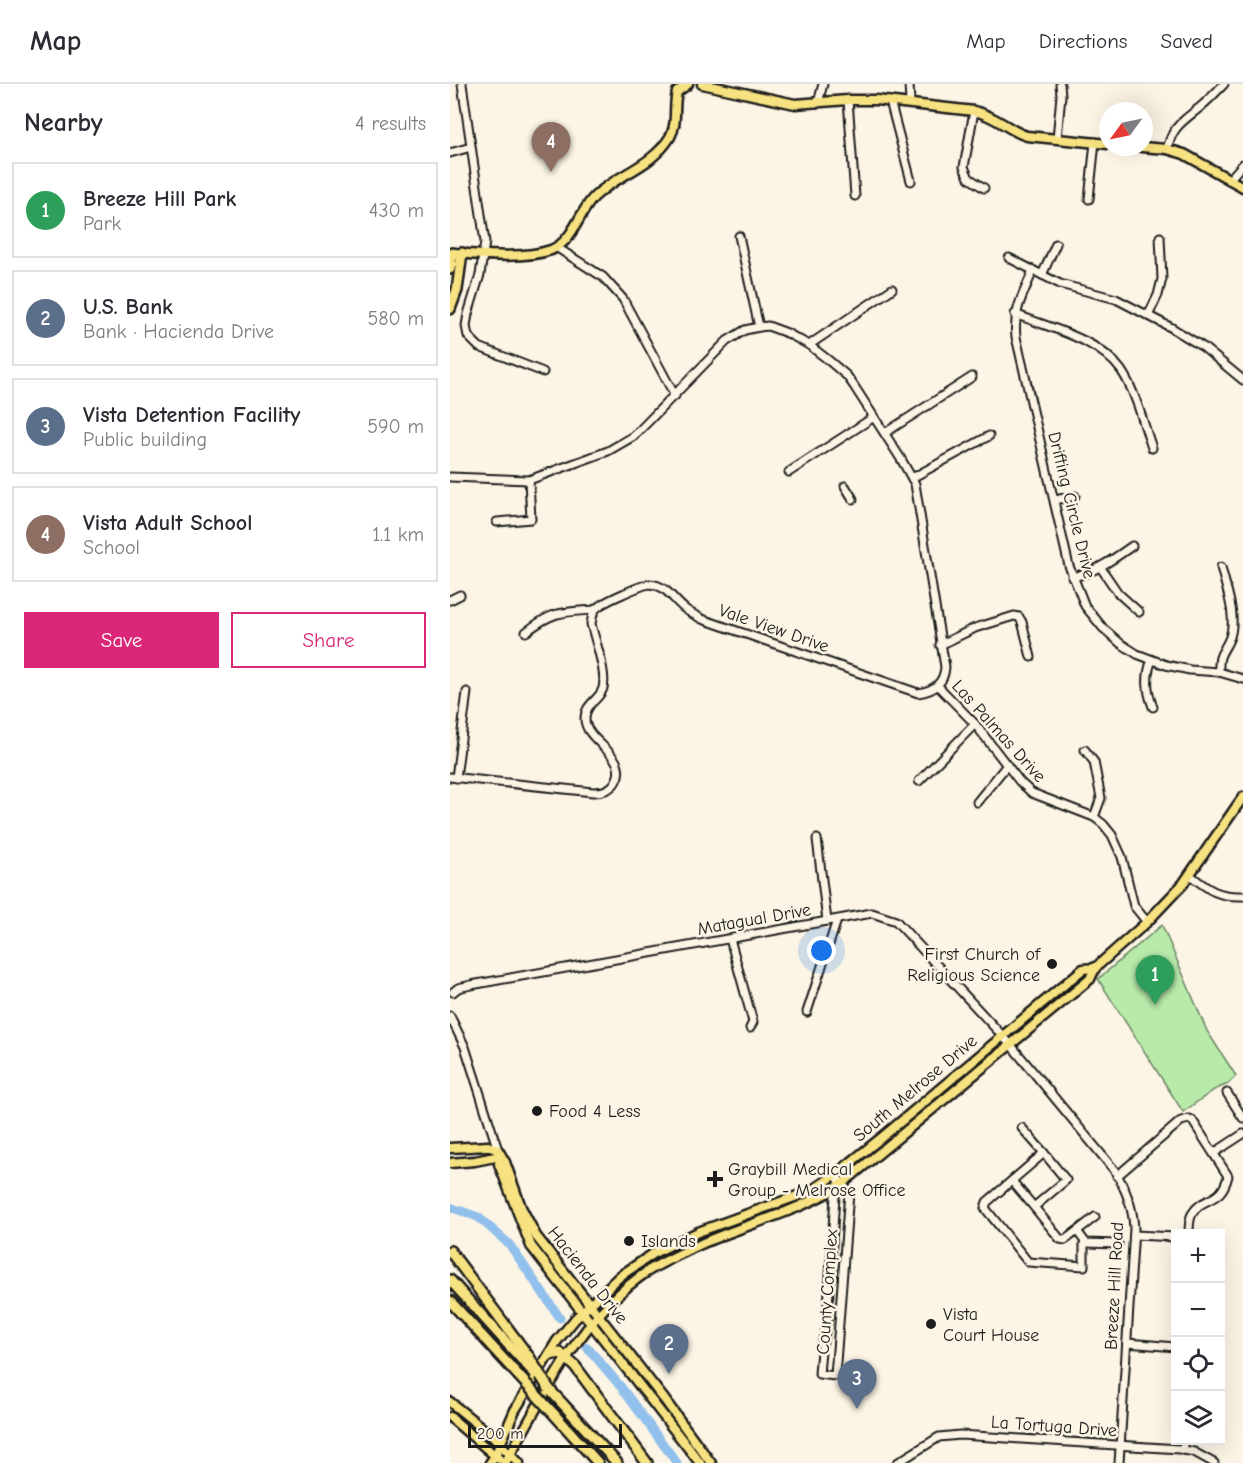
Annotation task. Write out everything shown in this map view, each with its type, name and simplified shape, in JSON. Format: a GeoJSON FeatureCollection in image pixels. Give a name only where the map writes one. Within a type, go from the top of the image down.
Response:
{"type":"FeatureCollection","features":[{"type":"Feature","properties":{"kind":"highway"},"geometry":{"type":"LineString","coordinates":[[450,269],[451,252]]}},
{"type":"Feature","properties":{"kind":"highway"},"geometry":{"type":"LineString","coordinates":[[450,309],[457,290],[462,253]]}},
{"type":"Feature","properties":{"kind":"highway"},"geometry":{"type":"LineString","coordinates":[[450,1251],[526,1360],[549,1389],[617,1463]]}},
{"type":"Feature","properties":{"kind":"highway"},"geometry":{"type":"LineString","coordinates":[[450,1281],[526,1360]]}},
{"type":"Feature","properties":{"kind":"highway"},"geometry":{"type":"LineString","coordinates":[[450,1301],[598,1463]]}},
{"type":"Feature","properties":{"kind":"highway"},"geometry":{"type":"LineString","coordinates":[[450,1310],[497,1352]]}},
{"type":"Feature","properties":{"kind":"highway"},"geometry":{"type":"LineString","coordinates":[[550,1355],[560,1353],[567,1357],[646,1463]]}},
{"type":"Feature","properties":{"kind":"main road"},"geometry":{"type":"LineString","coordinates":[[451,252],[518,254],[543,252],[556,247],[569,235],[583,211],[598,193],[645,163],[660,150],[673,131],[677,92],[688,84]]}},
{"type":"Feature","properties":{"kind":"main road"},"geometry":{"type":"LineString","coordinates":[[703,84],[795,104],[848,100],[890,101],[974,111],[989,114],[1021,134],[1099,143]]}},
{"type":"Feature","properties":{"kind":"main road"},"geometry":{"type":"LineString","coordinates":[[1153,148],[1184,154],[1243,187]]}},
{"type":"Feature","properties":{"kind":"main road","name":"South Melrose Drive"},"geometry":{"type":"LineString","coordinates":[[505,1463],[567,1357],[598,1314],[631,1283],[661,1264],[703,1244],[810,1201],[843,1183],[1090,979],[1095,968],[1147,922],[1190,875],[1243,797]]}},
{"type":"Feature","properties":{"kind":"main road","name":"South Melrose Drive"},"geometry":{"type":"LineString","coordinates":[[493,1459],[515,1410],[558,1341],[582,1312],[620,1276],[656,1251],[698,1232],[811,1191],[835,1175],[1083,969],[1095,968]]}},
{"type":"Feature","properties":{"kind":"main road"},"geometry":{"type":"LineString","coordinates":[[450,1148],[488,1146],[500,1153]]}},
{"type":"Feature","properties":{"kind":"main road"},"geometry":{"type":"LineString","coordinates":[[450,1163],[475,1161],[500,1153]]}},
{"type":"Feature","properties":{"kind":"main road","name":"Hacienda Drive"},"geometry":{"type":"LineString","coordinates":[[500,1153],[521,1207],[536,1236],[711,1463]]}},
{"type":"Feature","properties":{"kind":"main road","name":"Hacienda Drive"},"geometry":{"type":"LineString","coordinates":[[500,1153],[499,1164],[531,1246],[700,1463]]}},
{"type":"Feature","properties":{"kind":"main road"},"geometry":{"type":"LineString","coordinates":[[450,1402],[501,1444],[519,1463]]}},
{"type":"Feature","properties":{"kind":"main road"},"geometry":{"type":"LineString","coordinates":[[450,1417],[493,1459],[505,1463]]}},
{"type":"Feature","properties":{"kind":"street"},"geometry":{"type":"LineString","coordinates":[[462,84],[484,232],[480,275],[468,314],[466,327],[468,336],[479,347],[543,372]]}},
{"type":"Feature","properties":{"kind":"street"},"geometry":{"type":"LineString","coordinates":[[818,103],[823,84]]}},
{"type":"Feature","properties":{"kind":"street"},"geometry":{"type":"LineString","coordinates":[[909,84],[910,103]]}},
{"type":"Feature","properties":{"kind":"street"},"geometry":{"type":"LineString","coordinates":[[1057,139],[1060,84]]}},
{"type":"Feature","properties":{"kind":"street"},"geometry":{"type":"LineString","coordinates":[[1167,149],[1174,129],[1179,123],[1224,84]]}},
{"type":"Feature","properties":{"kind":"street"},"geometry":{"type":"LineString","coordinates":[[848,100],[855,196]]}},
{"type":"Feature","properties":{"kind":"street"},"geometry":{"type":"LineString","coordinates":[[890,101],[911,181]]}},
{"type":"Feature","properties":{"kind":"street"},"geometry":{"type":"LineString","coordinates":[[974,111],[964,167],[969,178],[984,188]]}},
{"type":"Feature","properties":{"kind":"street"},"geometry":{"type":"LineString","coordinates":[[1089,199],[1095,142]]}},
{"type":"Feature","properties":{"kind":"street"},"geometry":{"type":"LineString","coordinates":[[450,153],[471,147]]}},
{"type":"Feature","properties":{"kind":"street"},"geometry":{"type":"LineString","coordinates":[[1229,180],[1243,164]]}},
{"type":"Feature","properties":{"kind":"street"},"geometry":{"type":"LineString","coordinates":[[739,236],[759,327]]}},
{"type":"Feature","properties":{"kind":"street"},"geometry":{"type":"LineString","coordinates":[[1148,316],[1158,295],[1162,279],[1160,237]]}},
{"type":"Feature","properties":{"kind":"street"},"geometry":{"type":"LineString","coordinates":[[1042,274],[1056,244]]}},
{"type":"Feature","properties":{"kind":"street"},"geometry":{"type":"LineString","coordinates":[[556,247],[603,277],[622,297],[675,396]]}},
{"type":"Feature","properties":{"kind":"street"},"geometry":{"type":"LineString","coordinates":[[1009,258],[1060,284],[1116,299],[1203,347],[1243,380]]}},
{"type":"Feature","properties":{"kind":"street","name":"Drifting Circle Drive"},"geometry":{"type":"LineString","coordinates":[[1034,271],[1016,314],[1016,337],[1072,577],[1085,606],[1103,628],[1120,643],[1152,660],[1190,670],[1219,672],[1243,679]]}},
{"type":"Feature","properties":{"kind":"street"},"geometry":{"type":"LineString","coordinates":[[809,345],[892,289]]}},
{"type":"Feature","properties":{"kind":"street"},"geometry":{"type":"LineString","coordinates":[[1016,314],[1089,343],[1111,359],[1121,370],[1128,384],[1152,448]]}},
{"type":"Feature","properties":{"kind":"street"},"geometry":{"type":"LineString","coordinates":[[450,477],[529,480],[620,445],[634,436],[727,341],[745,330],[759,327],[768,326],[787,333],[809,345],[847,376],[912,478],[918,500],[945,667],[945,673],[938,686]]}},
{"type":"Feature","properties":{"kind":"street"},"geometry":{"type":"LineString","coordinates":[[885,434],[972,377]]}},
{"type":"Feature","properties":{"kind":"street"},"geometry":{"type":"LineString","coordinates":[[789,472],[874,417]]}},
{"type":"Feature","properties":{"kind":"street"},"geometry":{"type":"LineString","coordinates":[[912,478],[990,436]]}},
{"type":"Feature","properties":{"kind":"street"},"geometry":{"type":"LineString","coordinates":[[497,522],[531,519],[529,480]]}},
{"type":"Feature","properties":{"kind":"street"},"geometry":{"type":"LineString","coordinates":[[845,486],[853,499]]}},
{"type":"Feature","properties":{"kind":"street"},"geometry":{"type":"LineString","coordinates":[[1055,500],[1075,496]]}},
{"type":"Feature","properties":{"kind":"street"},"geometry":{"type":"LineString","coordinates":[[1072,577],[1101,568],[1132,546]]}},
{"type":"Feature","properties":{"kind":"street"},"geometry":{"type":"LineString","coordinates":[[1219,672],[1218,660],[1230,637],[1232,620],[1221,567]]}},
{"type":"Feature","properties":{"kind":"street"},"geometry":{"type":"LineString","coordinates":[[1101,568],[1118,593],[1138,612]]}},
{"type":"Feature","properties":{"kind":"street","name":"Vale View Drive"},"geometry":{"type":"LineString","coordinates":[[594,610],[601,604],[641,586],[657,584],[668,590],[687,610],[702,619],[918,693],[927,692],[938,686]]}},
{"type":"Feature","properties":{"kind":"street"},"geometry":{"type":"LineString","coordinates":[[450,600],[460,595]]}},
{"type":"Feature","properties":{"kind":"street"},"geometry":{"type":"LineString","coordinates":[[467,692],[453,777],[593,792],[609,789],[614,784],[619,768],[616,760],[587,727],[585,719],[587,707],[604,687],[604,678],[591,624],[594,610],[557,612],[526,632]]}},
{"type":"Feature","properties":{"kind":"street"},"geometry":{"type":"LineString","coordinates":[[940,645],[975,628],[1014,616],[1019,617],[1022,622],[1031,657]]}},
{"type":"Feature","properties":{"kind":"street"},"geometry":{"type":"LineString","coordinates":[[1152,660],[1147,684],[1153,707]]}},
{"type":"Feature","properties":{"kind":"street","name":"Las Palmas Drive"},"geometry":{"type":"LineString","coordinates":[[938,686],[975,724],[1020,782],[1032,793],[1094,817],[1103,824],[1112,835],[1122,857],[1134,906],[1147,922]]}},
{"type":"Feature","properties":{"kind":"street"},"geometry":{"type":"LineString","coordinates":[[919,782],[975,724]]}},
{"type":"Feature","properties":{"kind":"street"},"geometry":{"type":"LineString","coordinates":[[1085,750],[1094,762],[1101,798],[1094,817]]}},
{"type":"Feature","properties":{"kind":"street"},"geometry":{"type":"LineString","coordinates":[[977,802],[1007,765]]}},
{"type":"Feature","properties":{"kind":"street"},"geometry":{"type":"LineString","coordinates":[[817,840],[827,921]]}},
{"type":"Feature","properties":{"kind":"street"},"geometry":{"type":"LineString","coordinates":[[1190,875],[1213,892],[1223,896],[1243,896]]}},
{"type":"Feature","properties":{"kind":"street","name":"Matagual Drive"},"geometry":{"type":"LineString","coordinates":[[453,992],[471,985],[872,913],[896,921],[1010,1044]]}},
{"type":"Feature","properties":{"kind":"street"},"geometry":{"type":"LineString","coordinates":[[807,1012],[837,920]]}},
{"type":"Feature","properties":{"kind":"street"},"geometry":{"type":"LineString","coordinates":[[730,939],[753,1022],[750,1028]]}},
{"type":"Feature","properties":{"kind":"street","name":"Hacienda Drive"},"geometry":{"type":"LineString","coordinates":[[450,1016],[465,1047],[500,1153]]}},
{"type":"Feature","properties":{"kind":"street","name":"Breeze Hill Road"},"geometry":{"type":"LineString","coordinates":[[1010,1044],[1118,1176],[1134,1216],[1119,1463]]}},
{"type":"Feature","properties":{"kind":"street"},"geometry":{"type":"LineString","coordinates":[[1227,1093],[1243,1118]]}},
{"type":"Feature","properties":{"kind":"street"},"geometry":{"type":"LineString","coordinates":[[1118,1176],[1181,1122],[1192,1120],[1228,1176],[1221,1193],[1199,1206],[1191,1215],[1189,1229]]}},
{"type":"Feature","properties":{"kind":"street"},"geometry":{"type":"LineString","coordinates":[[1022,1128],[1066,1180],[1034,1207]]}},
{"type":"Feature","properties":{"kind":"street"},"geometry":{"type":"LineString","coordinates":[[1214,1153],[1243,1134]]}},
{"type":"Feature","properties":{"kind":"street"},"geometry":{"type":"LineString","coordinates":[[1044,1153],[987,1202],[985,1208],[1028,1262],[1084,1266],[1084,1244],[1086,1243]]}},
{"type":"Feature","properties":{"kind":"street"},"geometry":{"type":"LineString","coordinates":[[835,1175],[843,1183]]}},
{"type":"Feature","properties":{"kind":"street"},"geometry":{"type":"LineString","coordinates":[[1012,1181],[1060,1239],[1065,1240],[1095,1217]]}},
{"type":"Feature","properties":{"kind":"street","name":"County Complex"},"geometry":{"type":"LineString","coordinates":[[843,1183],[849,1192],[835,1376],[819,1374],[829,1302],[836,1196],[843,1183]]}},
{"type":"Feature","properties":{"kind":"street"},"geometry":{"type":"LineString","coordinates":[[1077,1231],[1086,1243]]}},
{"type":"Feature","properties":{"kind":"street"},"geometry":{"type":"LineString","coordinates":[[1134,1235],[1171,1238]]}},
{"type":"Feature","properties":{"kind":"street"},"geometry":{"type":"LineString","coordinates":[[1086,1243],[1118,1244]]}},
{"type":"Feature","properties":{"kind":"street"},"geometry":{"type":"LineString","coordinates":[[1127,1343],[1171,1347]]}},
{"type":"Feature","properties":{"kind":"street","name":"La Tortuga Drive"},"geometry":{"type":"LineString","coordinates":[[897,1463],[939,1437],[960,1435],[1183,1450],[1206,1457],[1214,1463]]}},
{"type":"Feature","properties":{"kind":"street"},"geometry":{"type":"LineString","coordinates":[[1183,1450],[1184,1445]]}},
{"type":"Feature","properties":{"kind":"green space"},"geometry":{"type":"Polygon","coordinates":[[[1162,925],[1207,1031],[1236,1076],[1228,1084],[1214,1090],[1183,1112],[1098,979],[1162,925]]]}},
{"type":"Feature","properties":{"kind":"waterway"},"geometry":{"type":"LineString","coordinates":[[450,1207],[478,1217],[509,1244],[560,1318]]}},
{"type":"Feature","properties":{"kind":"waterway"},"geometry":{"type":"LineString","coordinates":[[587,1347],[621,1387],[677,1463]]}},
{"type":"Feature","properties":{"kind":"place","name":"Vista Adult School"},"geometry":{"type":"Point","coordinates":[551,172]}},
{"type":"Feature","properties":{"kind":"place","name":"First Church of Religious Science"},"geometry":{"type":"Point","coordinates":[1052,964]}},
{"type":"Feature","properties":{"kind":"place","name":"Breeze Hill Park"},"geometry":{"type":"Point","coordinates":[1155,1005]}},
{"type":"Feature","properties":{"kind":"place","name":"Food 4 Less"},"geometry":{"type":"Point","coordinates":[537,1111]}},
{"type":"Feature","properties":{"kind":"place","name":"Graybill Medical Group - Melrose Office"},"geometry":{"type":"Point","coordinates":[715,1179]}},
{"type":"Feature","properties":{"kind":"place","name":"Islands"},"geometry":{"type":"Point","coordinates":[629,1241]}},
{"type":"Feature","properties":{"kind":"place","name":"Vista Court House"},"geometry":{"type":"Point","coordinates":[931,1324]}},
{"type":"Feature","properties":{"kind":"place","name":"U.S. Bank"},"geometry":{"type":"Point","coordinates":[669,1374]}},
{"type":"Feature","properties":{"kind":"place","name":"Vista Detention Facility"},"geometry":{"type":"Point","coordinates":[857,1409]}}]}
